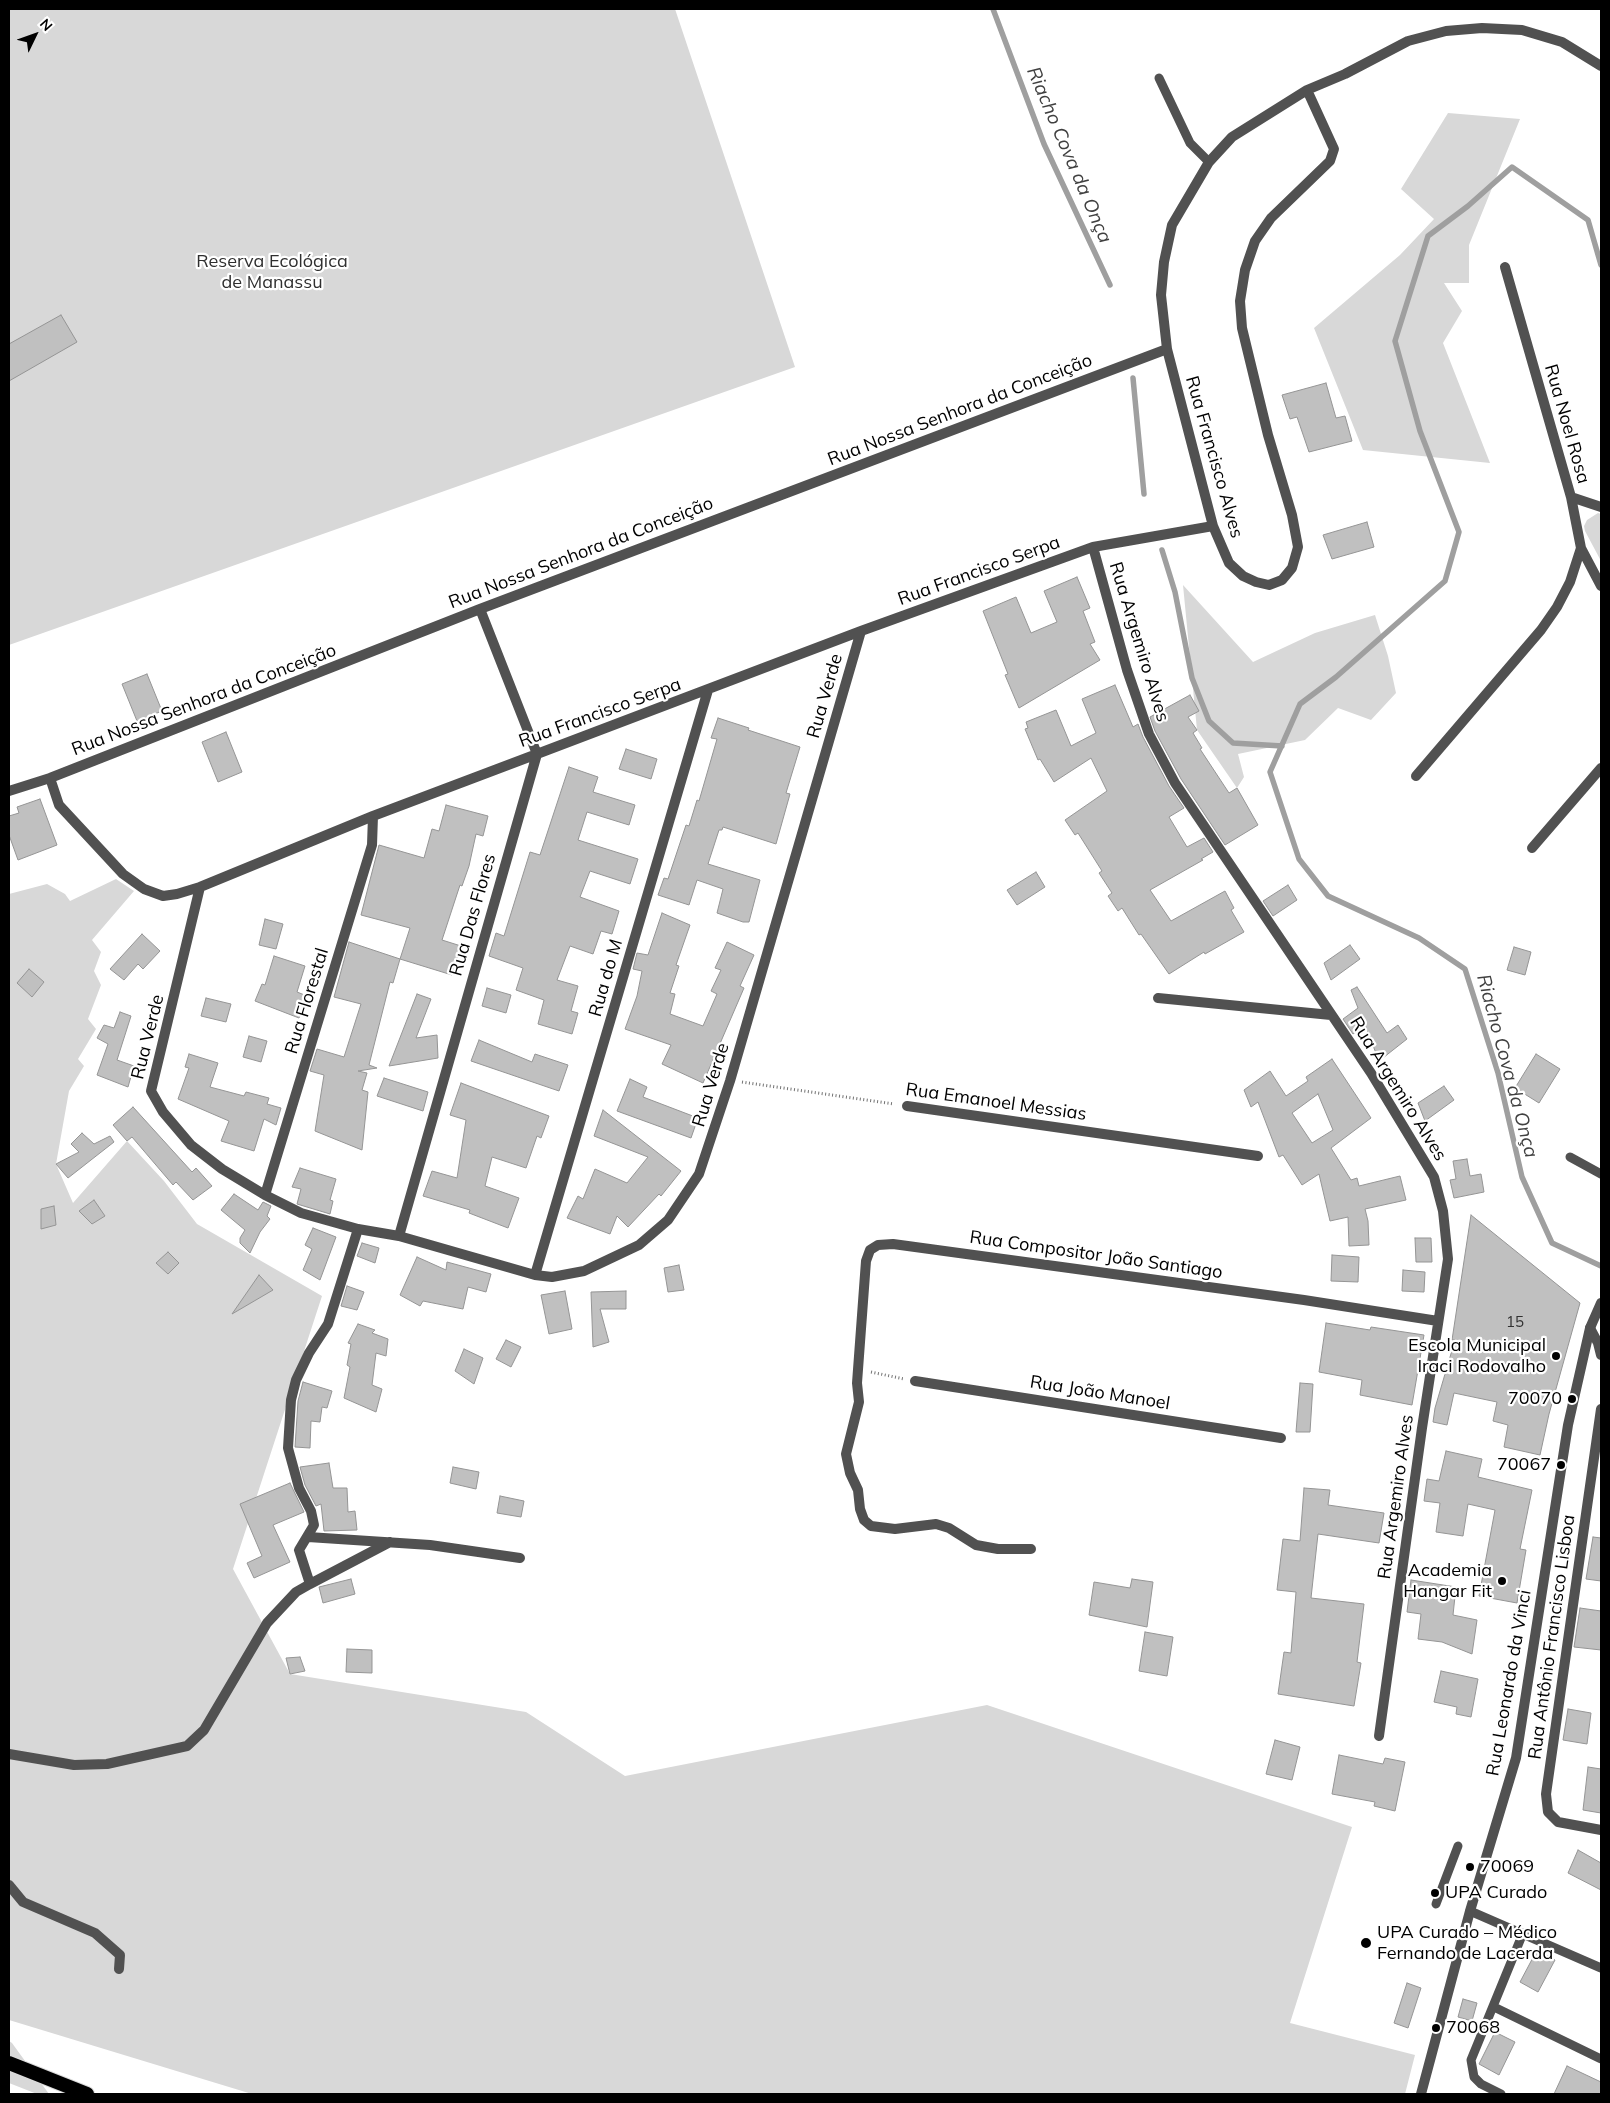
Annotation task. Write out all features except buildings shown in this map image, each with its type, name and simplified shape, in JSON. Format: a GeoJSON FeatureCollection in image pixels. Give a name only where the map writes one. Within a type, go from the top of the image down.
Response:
{"type":"FeatureCollection","features":[{"type":"Feature","properties":{"kind":"highway"},"geometry":{"type":"LineString","coordinates":[[9,2063],[87,2094]]}},
{"type":"Feature","properties":{"kind":"street","name":"Rua Francisco Alves"},"geometry":{"type":"LineString","coordinates":[[1307,90],[1334,149],[1330,161],[1271,218],[1255,241],[1245,270],[1240,302],[1242,328],[1268,435],[1292,516],[1298,547],[1292,568],[1282,580],[1269,585],[1243,576],[1230,563],[1213,526],[1167,349],[1161,295],[1164,262],[1172,225],[1209,162],[1232,137],[1307,90],[1345,74],[1408,41],[1446,31],[1473,29],[1522,30],[1562,42],[1601,66]]}},
{"type":"Feature","properties":{"kind":"street","name":"Rua Noel Rosa"},"geometry":{"type":"LineString","coordinates":[[1416,776],[1541,630],[1557,607],[1570,582],[1581,548],[1571,497],[1505,267]]}},
{"type":"Feature","properties":{"kind":"street","name":"Rua Nossa Senhora da Conceição"},"geometry":{"type":"LineString","coordinates":[[9,791],[50,778],[480,609],[1167,349]]}},
{"type":"Feature","properties":{"kind":"street"},"geometry":{"type":"LineString","coordinates":[[1571,497],[1601,506]]}},
{"type":"Feature","properties":{"kind":"street","name":"Rua Francisco Serpa"},"geometry":{"type":"LineString","coordinates":[[50,778],[59,805],[123,874],[144,889],[163,896],[177,894],[200,887],[373,816],[861,631],[1093,547],[1213,526]]}},
{"type":"Feature","properties":{"kind":"street","name":"Rua Argemiro Alves"},"geometry":{"type":"LineString","coordinates":[[1093,547],[1127,670],[1149,734],[1175,783],[1370,1073],[1434,1176],[1443,1211],[1448,1259],[1379,1736]]}},
{"type":"Feature","properties":{"kind":"street"},"geometry":{"type":"LineString","coordinates":[[1581,548],[1601,586]]}},
{"type":"Feature","properties":{"kind":"street"},"geometry":{"type":"LineString","coordinates":[[480,609],[537,754]]}},
{"type":"Feature","properties":{"kind":"street","name":"Rua Verde"},"geometry":{"type":"LineString","coordinates":[[200,887],[151,1091],[163,1112],[191,1145],[222,1169],[265,1195],[301,1213],[358,1229],[399,1236],[535,1275],[552,1277],[584,1271],[639,1245],[668,1220],[699,1174],[730,1080],[861,631]]}},
{"type":"Feature","properties":{"kind":"street","name":"Rua do M"},"geometry":{"type":"LineString","coordinates":[[535,1275],[708,690]]}},
{"type":"Feature","properties":{"kind":"street","name":"Rua Das Flores"},"geometry":{"type":"LineString","coordinates":[[399,1236],[537,754]]}},
{"type":"Feature","properties":{"kind":"street"},"geometry":{"type":"LineString","coordinates":[[1532,848],[1601,768]]}},
{"type":"Feature","properties":{"kind":"street","name":"Rua Florestal"},"geometry":{"type":"LineString","coordinates":[[265,1195],[372,845],[373,816]]}},
{"type":"Feature","properties":{"kind":"street"},"geometry":{"type":"LineString","coordinates":[[1158,998],[1331,1015]]}},
{"type":"Feature","properties":{"kind":"street","name":"Rua Emanoel Messias"},"geometry":{"type":"LineString","coordinates":[[907,1106],[1258,1156]]}},
{"type":"Feature","properties":{"kind":"street"},"geometry":{"type":"LineString","coordinates":[[310,1584],[299,1550],[314,1525],[311,1511],[298,1488],[288,1448],[291,1400],[296,1380],[317,1340],[328,1324],[358,1229]]}},
{"type":"Feature","properties":{"kind":"street","name":"Rua Compositor João Santiago"},"geometry":{"type":"LineString","coordinates":[[858,1369],[866,1261],[870,1250],[878,1245],[893,1244],[1304,1300],[1438,1321]]}},
{"type":"Feature","properties":{"kind":"street","name":"Rua Leonardo da Vinci"},"geometry":{"type":"LineString","coordinates":[[1420,2094],[1470,1912],[1516,1758],[1568,1425],[1590,1328],[1600,1308]]}},
{"type":"Feature","properties":{"kind":"street"},"geometry":{"type":"LineString","coordinates":[[1590,1328],[1598,1343],[1601,1355]]}},
{"type":"Feature","properties":{"kind":"street"},"geometry":{"type":"LineString","coordinates":[[858,1369],[859,1402],[846,1454],[850,1473],[858,1490],[860,1509],[864,1520],[871,1526],[895,1528],[936,1524],[949,1528],[976,1545],[998,1549],[1031,1549]]}},
{"type":"Feature","properties":{"kind":"street","name":"Rua João Manoel"},"geometry":{"type":"LineString","coordinates":[[914,1381],[1281,1438]]}},
{"type":"Feature","properties":{"kind":"street","name":"Rua Antônio Francisco Lisboa"},"geometry":{"type":"LineString","coordinates":[[1601,1409],[1546,1794],[1548,1812],[1558,1822],[1601,1830]]}},
{"type":"Feature","properties":{"kind":"street"},"geometry":{"type":"LineString","coordinates":[[308,1537],[430,1545],[520,1558]]}},
{"type":"Feature","properties":{"kind":"street"},"geometry":{"type":"LineString","coordinates":[[9,1754],[74,1764],[108,1764],[187,1746],[204,1730],[267,1623],[296,1592],[390,1542]]}},
{"type":"Feature","properties":{"kind":"street"},"geometry":{"type":"LineString","coordinates":[[9,1885],[23,1902]]}},
{"type":"Feature","properties":{"kind":"street"},"geometry":{"type":"LineString","coordinates":[[9,1896],[95,1933],[120,1955],[119,1969]]}},
{"type":"Feature","properties":{"kind":"lane"},"geometry":{"type":"LineString","coordinates":[[1158,78],[1190,143],[1209,162]]}},
{"type":"Feature","properties":{"kind":"lane"},"geometry":{"type":"LineString","coordinates":[[1570,1157],[1601,1174]]}},
{"type":"Feature","properties":{"kind":"lane"},"geometry":{"type":"LineString","coordinates":[[1436,1904],[1458,1846]]}},
{"type":"Feature","properties":{"kind":"lane"},"geometry":{"type":"LineString","coordinates":[[1470,1912],[1523,1933],[1601,1968]]}},
{"type":"Feature","properties":{"kind":"lane"},"geometry":{"type":"LineString","coordinates":[[1501,2094],[1474,2077],[1470,2060],[1494,2007],[1523,1933]]}},
{"type":"Feature","properties":{"kind":"lane"},"geometry":{"type":"LineString","coordinates":[[1494,2007],[1601,2059]]}},
{"type":"Feature","properties":{"kind":"path","name":"Rua Emanoel Messias"},"geometry":{"type":"LineString","coordinates":[[730,1080],[907,1106]]}},
{"type":"Feature","properties":{"kind":"path"},"geometry":{"type":"LineString","coordinates":[[858,1369],[914,1381]]}},
{"type":"Feature","properties":{"kind":"green space","name":"Reserva Ecológica de Manassu"},"geometry":{"type":"Polygon","coordinates":[[[9,9],[675,9],[795,367],[9,645],[9,9]]]}},
{"type":"Feature","properties":{"kind":"green space"},"geometry":{"type":"Polygon","coordinates":[[[1448,113],[1520,119],[1469,245],[1469,283],[1444,283],[1462,311],[1443,343],[1490,463],[1363,450],[1314,328],[1400,255],[1434,219],[1401,189],[1448,113]]]}},
{"type":"Feature","properties":{"kind":"green space"},"geometry":{"type":"Polygon","coordinates":[[[1598,513],[1601,514],[1601,561],[1584,526],[1587,520],[1598,513]]]}},
{"type":"Feature","properties":{"kind":"green space"},"geometry":{"type":"Polygon","coordinates":[[[1183,585],[1253,662],[1315,633],[1375,615],[1388,656],[1396,693],[1371,720],[1338,708],[1305,740],[1238,754],[1244,777],[1237,788],[1197,730],[1183,585]]]}},
{"type":"Feature","properties":{"kind":"green space"},"geometry":{"type":"Polygon","coordinates":[[[116,879],[134,891],[92,940],[101,952],[94,971],[101,985],[88,1019],[96,1029],[78,1059],[84,1066],[69,1091],[56,1164],[73,1203],[127,1141],[164,1181],[197,1224],[322,1296],[233,1569],[290,1674],[526,1712],[625,1776],[987,1705],[1352,1827],[1290,2023],[1415,2055],[1405,2094],[252,2094],[9,2020],[9,894],[47,884],[65,894],[70,901],[116,879]]]}},
{"type":"Feature","properties":{"kind":"green space"},"geometry":{"type":"Polygon","coordinates":[[[9,2041],[49,2094],[37,2094],[9,2083],[9,2041]]]}},
{"type":"Feature","properties":{"kind":"waterway","name":"Riacho Cova da Onça"},"geometry":{"type":"LineString","coordinates":[[993,9],[1044,144],[1110,285]]}},
{"type":"Feature","properties":{"kind":"waterway"},"geometry":{"type":"LineString","coordinates":[[1601,265],[1588,220],[1512,167],[1468,206],[1428,236],[1395,341],[1420,431],[1459,532],[1445,581],[1336,677],[1300,704],[1270,772],[1299,859],[1328,896],[1419,938],[1465,969],[1498,1073],[1522,1177],[1552,1243],[1601,1266]]}},
{"type":"Feature","properties":{"kind":"waterway","name":"Riacho Cova da Onça"},"geometry":{"type":"LineString","coordinates":[[1133,378],[1144,494]]}},
{"type":"Feature","properties":{"kind":"waterway","name":"Riacho Cova da Onça"},"geometry":{"type":"LineString","coordinates":[[1162,550],[1175,592],[1192,678],[1209,721],[1233,743],[1282,746]]}},
{"type":"Feature","properties":{"kind":"place","name":"Escola Municipal Iraci Rodovalho"},"geometry":{"type":"Point","coordinates":[1556,1356]}},
{"type":"Feature","properties":{"kind":"place","name":"70070"},"geometry":{"type":"Point","coordinates":[1572,1399]}},
{"type":"Feature","properties":{"kind":"place","name":"70067"},"geometry":{"type":"Point","coordinates":[1561,1465]}},
{"type":"Feature","properties":{"kind":"place","name":"Academia Hangar Fit"},"geometry":{"type":"Point","coordinates":[1502,1581]}},
{"type":"Feature","properties":{"kind":"place","name":"70069"},"geometry":{"type":"Point","coordinates":[1470,1867]}},
{"type":"Feature","properties":{"kind":"place","name":"UPA Curado"},"geometry":{"type":"Point","coordinates":[1435,1893]}},
{"type":"Feature","properties":{"kind":"place","name":"UPA Curado – Médico Fernando de Lacerda"},"geometry":{"type":"Point","coordinates":[1366,1943]}},
{"type":"Feature","properties":{"kind":"place","name":"70068"},"geometry":{"type":"Point","coordinates":[1436,2028]}}]}
